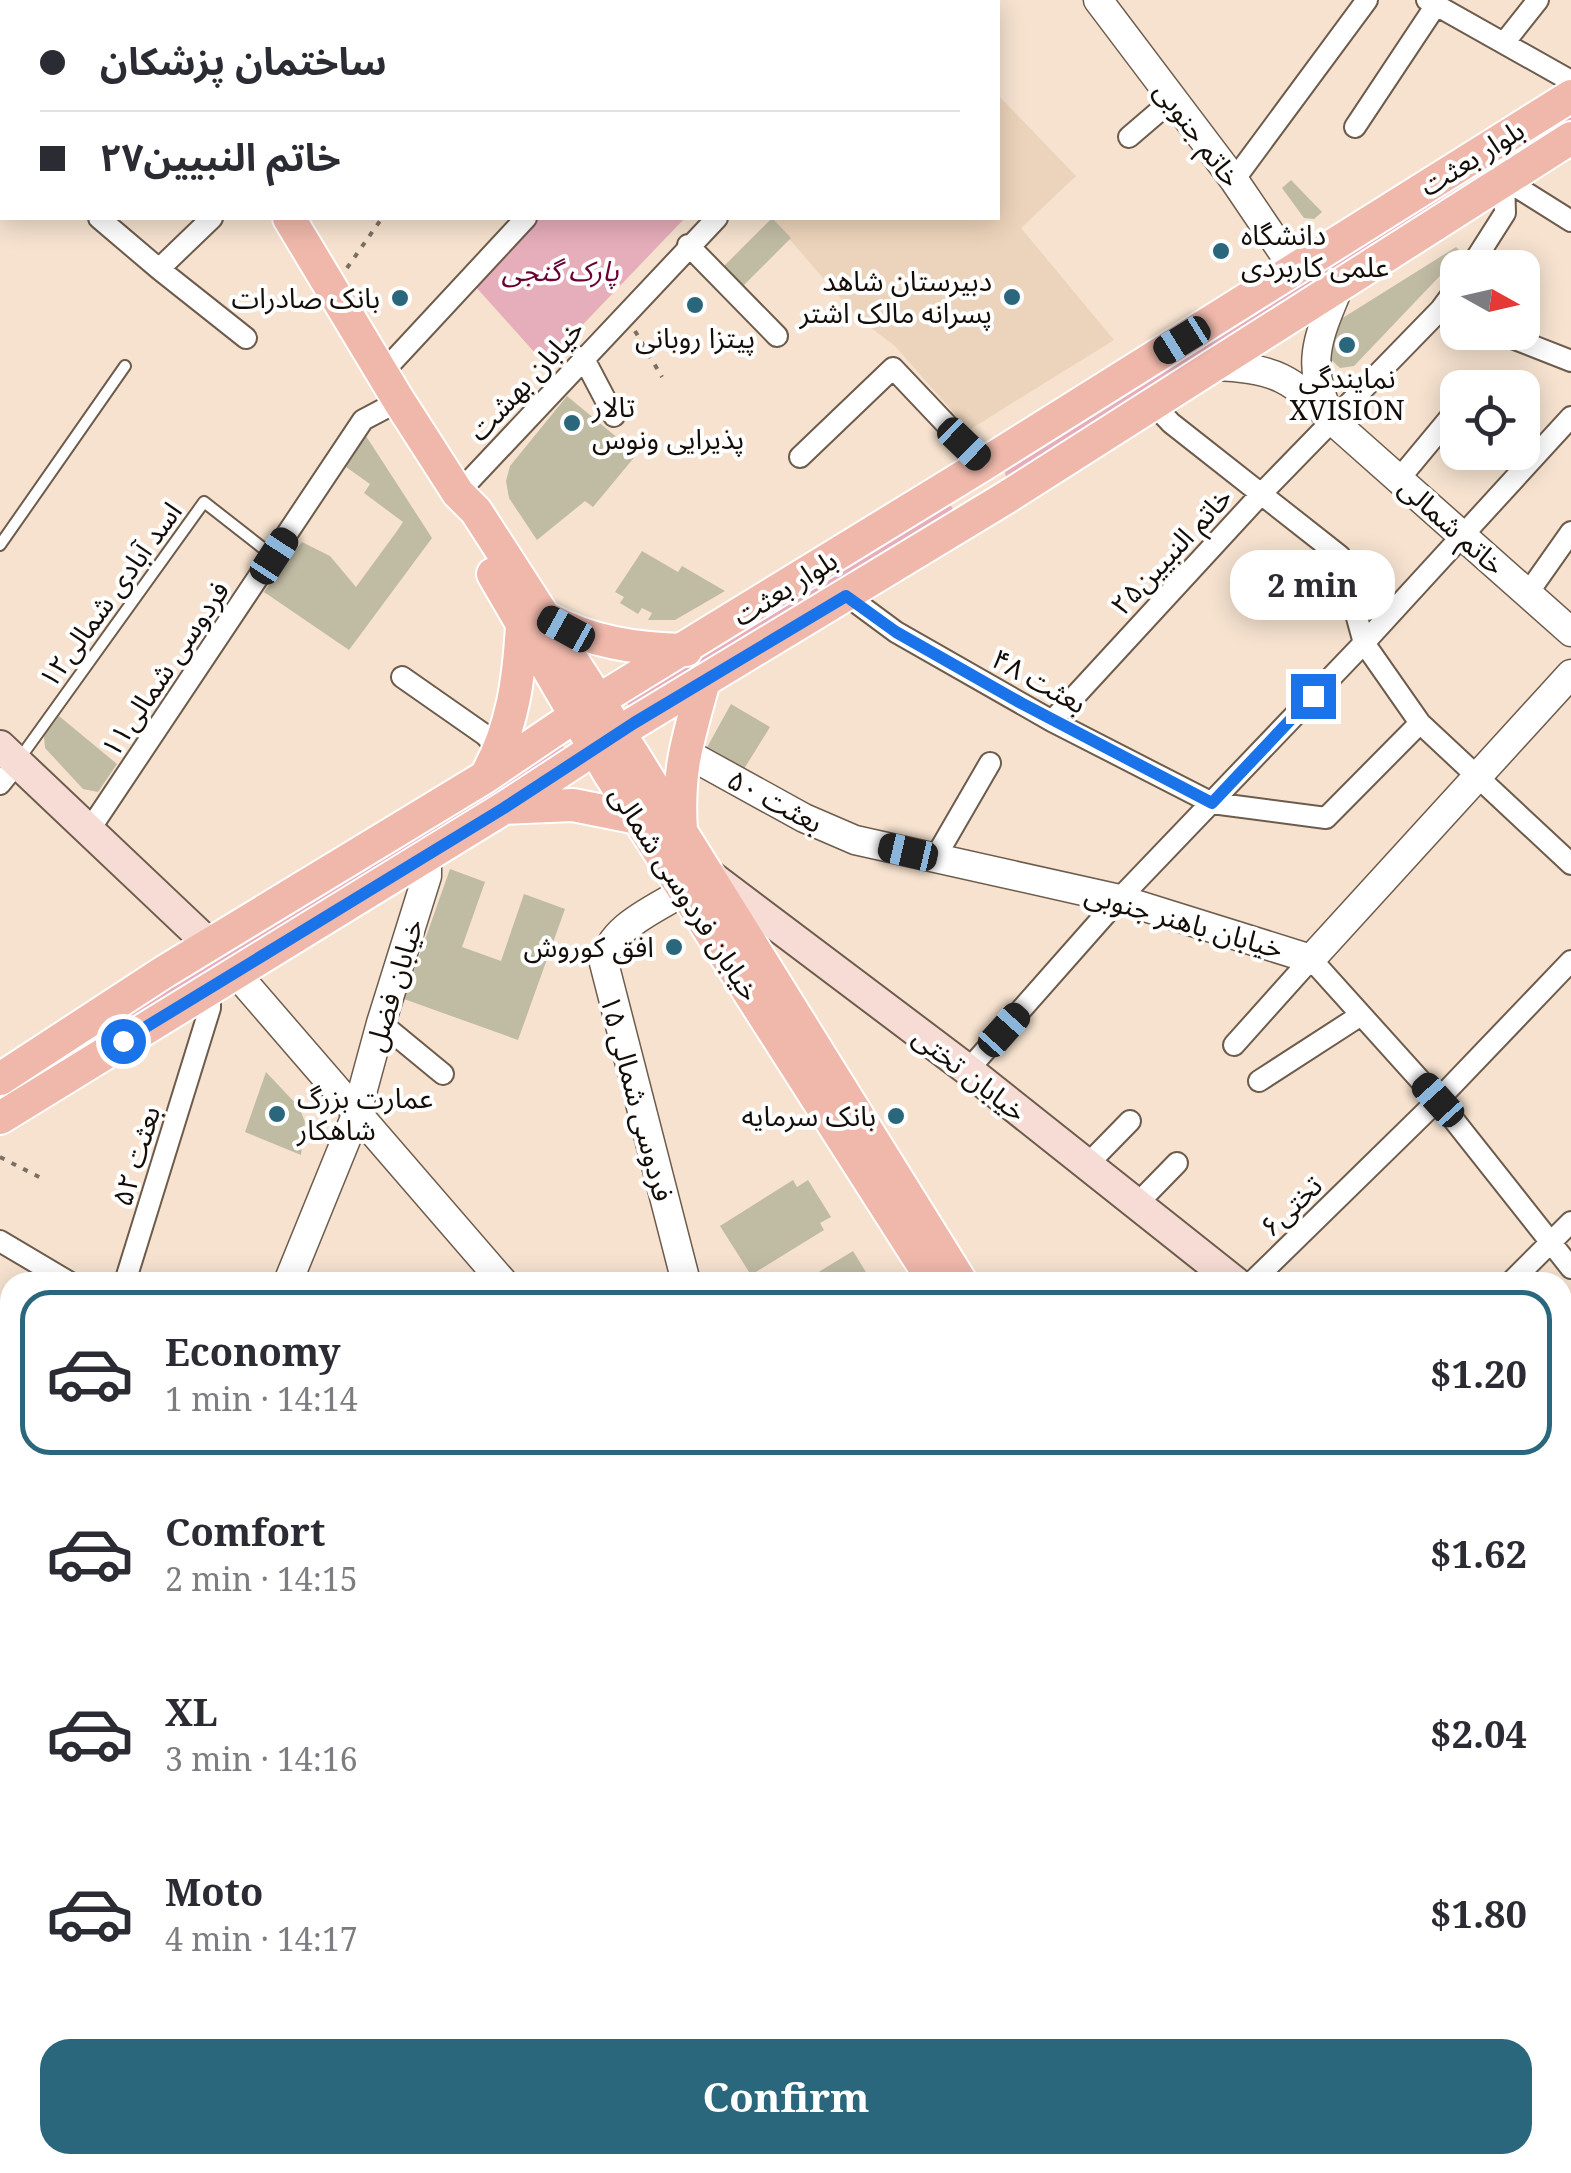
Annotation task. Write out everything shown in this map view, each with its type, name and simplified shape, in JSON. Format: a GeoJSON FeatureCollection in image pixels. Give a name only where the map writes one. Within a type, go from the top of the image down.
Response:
{"type":"FeatureCollection","features":[{"type":"Feature","properties":{"kind":"main road","name":"بلوار بعثت"},"geometry":{"type":"LineString","coordinates":[[0,1078],[209,944],[420,817],[492,764],[686,650],[1571,96]]}},
{"type":"Feature","properties":{"kind":"main road","name":"بلوار بعثت"},"geometry":{"type":"LineString","coordinates":[[0,1118],[704,681],[1007,498],[1571,138]]}},
{"type":"Feature","properties":{"kind":"main road"},"geometry":{"type":"LineString","coordinates":[[290,220],[458,493],[461,518],[533,621],[607,742]]}},
{"type":"Feature","properties":{"kind":"main road"},"geometry":{"type":"LineString","coordinates":[[984,464],[1007,498]]}},
{"type":"Feature","properties":{"kind":"main road"},"geometry":{"type":"LineString","coordinates":[[533,621],[626,646],[686,650]]}},
{"type":"Feature","properties":{"kind":"main road"},"geometry":{"type":"LineString","coordinates":[[492,764],[514,705],[533,621]]}},
{"type":"Feature","properties":{"kind":"main road"},"geometry":{"type":"LineString","coordinates":[[682,835],[678,787],[704,681]]}},
{"type":"Feature","properties":{"kind":"main road","name":"خیابان فردوسی شمالی"},"geometry":{"type":"LineString","coordinates":[[607,742],[638,818],[694,880],[954,1272]]}},
{"type":"Feature","properties":{"kind":"main road","name":"خیابان فردوسی شمالی"},"geometry":{"type":"LineString","coordinates":[[607,742],[682,835],[694,880],[928,1272]]}},
{"type":"Feature","properties":{"kind":"main road"},"geometry":{"type":"LineString","coordinates":[[6,764],[88,832],[209,944]]}},
{"type":"Feature","properties":{"kind":"main road"},"geometry":{"type":"LineString","coordinates":[[504,808],[573,805],[638,818]]}},
{"type":"Feature","properties":{"kind":"main road"},"geometry":{"type":"LineString","coordinates":[[420,817],[433,850]]}},
{"type":"Feature","properties":{"kind":"main road","name":"خیابان تختی"},"geometry":{"type":"LineString","coordinates":[[694,880],[968,1070],[1222,1272]]}},
{"type":"Feature","properties":{"kind":"street","name":"خاتم جنوبی"},"geometry":{"type":"LineString","coordinates":[[1098,0],[1234,180],[1295,270]]}},
{"type":"Feature","properties":{"kind":"street"},"geometry":{"type":"LineString","coordinates":[[1234,180],[1367,0]]}},
{"type":"Feature","properties":{"kind":"street"},"geometry":{"type":"LineString","coordinates":[[1504,43],[1538,0]]}},
{"type":"Feature","properties":{"kind":"street"},"geometry":{"type":"LineString","coordinates":[[1355,127],[1431,2],[1571,81]]}},
{"type":"Feature","properties":{"kind":"street"},"geometry":{"type":"LineString","coordinates":[[1129,137],[1172,101]]}},
{"type":"Feature","properties":{"kind":"street"},"geometry":{"type":"LineString","coordinates":[[1504,179],[1571,221]]}},
{"type":"Feature","properties":{"kind":"street"},"geometry":{"type":"LineString","coordinates":[[1481,250],[1505,213],[1504,179]]}},
{"type":"Feature","properties":{"kind":"street"},"geometry":{"type":"LineString","coordinates":[[101,220],[246,338]]}},
{"type":"Feature","properties":{"kind":"street"},"geometry":{"type":"LineString","coordinates":[[159,269],[210,220]]}},
{"type":"Feature","properties":{"kind":"street","name":"فردوسی شمالی۱۱"},"geometry":{"type":"LineString","coordinates":[[88,832],[363,420],[524,220]]}},
{"type":"Feature","properties":{"kind":"street","name":"خیابان بهشت"},"geometry":{"type":"LineString","coordinates":[[458,493],[715,220]]}},
{"type":"Feature","properties":{"kind":"street"},"geometry":{"type":"LineString","coordinates":[[688,245],[776,336]]}},
{"type":"Feature","properties":{"kind":"street"},"geometry":{"type":"LineString","coordinates":[[1333,421],[1318,391],[1314,367],[1322,328],[1340,284]]}},
{"type":"Feature","properties":{"kind":"street","name":"خاتم النبیین۲۵"},"geometry":{"type":"LineString","coordinates":[[1052,721],[1262,493],[1440,321]]}},
{"type":"Feature","properties":{"kind":"street"},"geometry":{"type":"LineString","coordinates":[[1540,349],[1571,361]]}},
{"type":"Feature","properties":{"kind":"street"},"geometry":{"type":"LineString","coordinates":[[583,356],[614,416]]}},
{"type":"Feature","properties":{"kind":"street","name":"خاتم شمالی"},"geometry":{"type":"LineString","coordinates":[[1216,366],[1258,368],[1310,396],[1333,421],[1571,632]]}},
{"type":"Feature","properties":{"kind":"street"},"geometry":{"type":"LineString","coordinates":[[800,457],[893,368],[984,464]]}},
{"type":"Feature","properties":{"kind":"street"},"geometry":{"type":"LineString","coordinates":[[1154,405],[1171,423],[1340,556],[1364,642],[1420,722],[1571,864]]}},
{"type":"Feature","properties":{"kind":"street"},"geometry":{"type":"LineString","coordinates":[[968,1070],[1120,900],[1571,416]]}},
{"type":"Feature","properties":{"kind":"street"},"geometry":{"type":"LineString","coordinates":[[1399,480],[1440,430]]}},
{"type":"Feature","properties":{"kind":"street"},"geometry":{"type":"LineString","coordinates":[[1528,593],[1571,532]]}},
{"type":"Feature","properties":{"kind":"street","name":"بعثت ۴۸"},"geometry":{"type":"LineString","coordinates":[[846,596],[896,632],[1052,721],[1212,803],[1326,818],[1420,722]]}},
{"type":"Feature","properties":{"kind":"street","name":"خیابان باهنر جنوبی"},"geometry":{"type":"LineString","coordinates":[[855,840],[1120,900],[1311,959],[1571,674]]}},
{"type":"Feature","properties":{"kind":"street"},"geometry":{"type":"LineString","coordinates":[[402,677],[485,735],[492,764]]}},
{"type":"Feature","properties":{"kind":"street","name":"بعثت ۵۰"},"geometry":{"type":"LineString","coordinates":[[697,759],[768,800],[855,840]]}},
{"type":"Feature","properties":{"kind":"street"},"geometry":{"type":"LineString","coordinates":[[935,858],[990,762]]}},
{"type":"Feature","properties":{"kind":"street","name":"خیابان فضل"},"geometry":{"type":"LineString","coordinates":[[292,1272],[356,1115],[433,850]]}},
{"type":"Feature","properties":{"kind":"street","name":"فردوسی شمالی ۱۵"},"geometry":{"type":"LineString","coordinates":[[684,1272],[604,963],[610,942],[616,936],[694,880]]}},
{"type":"Feature","properties":{"kind":"street"},"geometry":{"type":"LineString","coordinates":[[1234,1044],[1311,959],[1438,1100],[1571,1268]]}},
{"type":"Feature","properties":{"kind":"street","name":"تختی۶"},"geometry":{"type":"LineString","coordinates":[[1262,1272],[1438,1100],[1571,962]]}},
{"type":"Feature","properties":{"kind":"street"},"geometry":{"type":"LineString","coordinates":[[222,979],[356,1115],[494,1272]]}},
{"type":"Feature","properties":{"kind":"street","name":"بعثت ۵۲"},"geometry":{"type":"LineString","coordinates":[[128,1272],[222,979]]}},
{"type":"Feature","properties":{"kind":"street"},"geometry":{"type":"LineString","coordinates":[[1259,1081],[1361,1015]]}},
{"type":"Feature","properties":{"kind":"street"},"geometry":{"type":"LineString","coordinates":[[381,1023],[443,1074]]}},
{"type":"Feature","properties":{"kind":"street"},"geometry":{"type":"LineString","coordinates":[[1088,1166],[1130,1121]]}},
{"type":"Feature","properties":{"kind":"street"},"geometry":{"type":"LineString","coordinates":[[1136,1204],[1177,1163]]}},
{"type":"Feature","properties":{"kind":"street"},"geometry":{"type":"LineString","coordinates":[[1522,1272],[1571,1222]]}},
{"type":"Feature","properties":{"kind":"street"},"geometry":{"type":"LineString","coordinates":[[0,1241],[51,1272]]}},
{"type":"Feature","properties":{"kind":"lane"},"geometry":{"type":"LineString","coordinates":[[0,545],[125,366]]}},
{"type":"Feature","properties":{"kind":"lane","name":"اسد آبادی شمالی۱۲"},"geometry":{"type":"LineString","coordinates":[[6,764],[204,502],[274,556]]}},
{"type":"Feature","properties":{"kind":"path"},"geometry":{"type":"LineString","coordinates":[[330,286],[353,262],[381,220]]}},
{"type":"Feature","properties":{"kind":"path"},"geometry":{"type":"LineString","coordinates":[[624,314],[662,377]]}},
{"type":"Feature","properties":{"kind":"path"},"geometry":{"type":"LineString","coordinates":[[0,1157],[45,1180]]}},
{"type":"Feature","properties":{"kind":"shaded area"},"geometry":{"type":"Polygon","coordinates":[[[1000,97],[1076,176],[1021,228],[1114,340],[969,430],[895,346],[858,318],[773,220],[1000,220],[1000,97]]]}},
{"type":"Feature","properties":{"kind":"green space"},"geometry":{"type":"Polygon","coordinates":[[[1571,111],[1571,123],[1006,479],[1005,471],[1571,111]]]}},
{"type":"Feature","properties":{"kind":"green space","name":"پارک گنجی"},"geometry":{"type":"Polygon","coordinates":[[[537,220],[683,220],[545,364],[475,286],[537,220]]]}},
{"type":"Feature","properties":{"kind":"green space"},"geometry":{"type":"Polygon","coordinates":[[[949,503],[953,509],[632,711],[626,701],[949,503]]]}},
{"type":"Feature","properties":{"kind":"green space"},"geometry":{"type":"Polygon","coordinates":[[[560,742],[566,751],[0,1106],[0,1093],[560,742]]]}},
{"type":"Feature","properties":{"kind":"building"},"geometry":{"type":"Polygon","coordinates":[[[1291,180],[1322,212],[1314,219],[1304,218],[1282,188],[1291,180]]]}},
{"type":"Feature","properties":{"kind":"building"},"geometry":{"type":"Polygon","coordinates":[[[770,220],[791,238],[742,287],[723,267],[770,220]]]}},
{"type":"Feature","properties":{"kind":"building"},"geometry":{"type":"Polygon","coordinates":[[[1440,257],[1440,276],[1354,366],[1340,368],[1327,356],[1341,319],[1440,257]]]}},
{"type":"Feature","properties":{"kind":"building","name":"تالار پذیرایی ونوس"},"geometry":{"type":"Polygon","coordinates":[[[567,396],[637,454],[593,507],[585,501],[537,540],[509,498],[506,481],[510,466],[567,396]]]}},
{"type":"Feature","properties":{"kind":"building"},"geometry":{"type":"Polygon","coordinates":[[[366,436],[432,538],[349,650],[264,592],[302,542],[330,556],[356,587],[403,522],[364,493],[370,484],[346,467],[366,436]]]}},
{"type":"Feature","properties":{"kind":"building"},"geometry":{"type":"Polygon","coordinates":[[[642,551],[678,572],[682,566],[725,591],[675,620],[648,620],[652,613],[642,608],[638,614],[620,603],[624,597],[615,592],[642,551]]]}},
{"type":"Feature","properties":{"kind":"building"},"geometry":{"type":"Polygon","coordinates":[[[731,704],[770,727],[739,777],[705,751],[731,704]]]}},
{"type":"Feature","properties":{"kind":"building"},"geometry":{"type":"Polygon","coordinates":[[[59,716],[117,764],[98,792],[83,789],[45,748],[44,736],[59,716]]]}},
{"type":"Feature","properties":{"kind":"building"},"geometry":{"type":"Polygon","coordinates":[[[450,869],[485,882],[462,947],[501,961],[524,894],[565,909],[518,1040],[404,999],[450,869]]]}},
{"type":"Feature","properties":{"kind":"building","name":"عمارت بزرگ شاهکار"},"geometry":{"type":"Polygon","coordinates":[[[266,1072],[299,1107],[305,1122],[301,1155],[245,1132],[266,1072]]]}},
{"type":"Feature","properties":{"kind":"building"},"geometry":{"type":"Polygon","coordinates":[[[793,1180],[797,1187],[808,1180],[831,1217],[820,1223],[824,1230],[756,1272],[749,1272],[720,1226],[793,1180]]]}},
{"type":"Feature","properties":{"kind":"building"},"geometry":{"type":"Polygon","coordinates":[[[853,1251],[866,1272],[819,1272],[853,1251]]]}},
{"type":"Feature","properties":{"kind":"place","name":"دانشگاه علمی کاربردی"},"geometry":{"type":"Point","coordinates":[1221,251]}},
{"type":"Feature","properties":{"kind":"place","name":"دبیرستان شاهد پسرانه مالک اشتر"},"geometry":{"type":"Point","coordinates":[1012,297]}},
{"type":"Feature","properties":{"kind":"place","name":"بانک صادرات"},"geometry":{"type":"Point","coordinates":[400,298]}},
{"type":"Feature","properties":{"kind":"place","name":"پیتزا روبانی"},"geometry":{"type":"Point","coordinates":[695,305]}},
{"type":"Feature","properties":{"kind":"place","name":"نمایندگی XVISION"},"geometry":{"type":"Point","coordinates":[1347,345]}},
{"type":"Feature","properties":{"kind":"place","name":"تالار پذیرایی ونوس"},"geometry":{"type":"Point","coordinates":[572,423]}},
{"type":"Feature","properties":{"kind":"place","name":"افق کوروش"},"geometry":{"type":"Point","coordinates":[674,947]}},
{"type":"Feature","properties":{"kind":"place","name":"عمارت بزرگ شاهکار"},"geometry":{"type":"Point","coordinates":[277,1114]}},
{"type":"Feature","properties":{"kind":"place","name":"بانک سرمایه"},"geometry":{"type":"Point","coordinates":[896,1116]}},
{"type":"Feature","properties":{"kind":"route"},"geometry":{"type":"LineString","coordinates":[[123,1041],[846,596],[896,632],[1052,721],[1212,803],[1313,696]]}}]}
